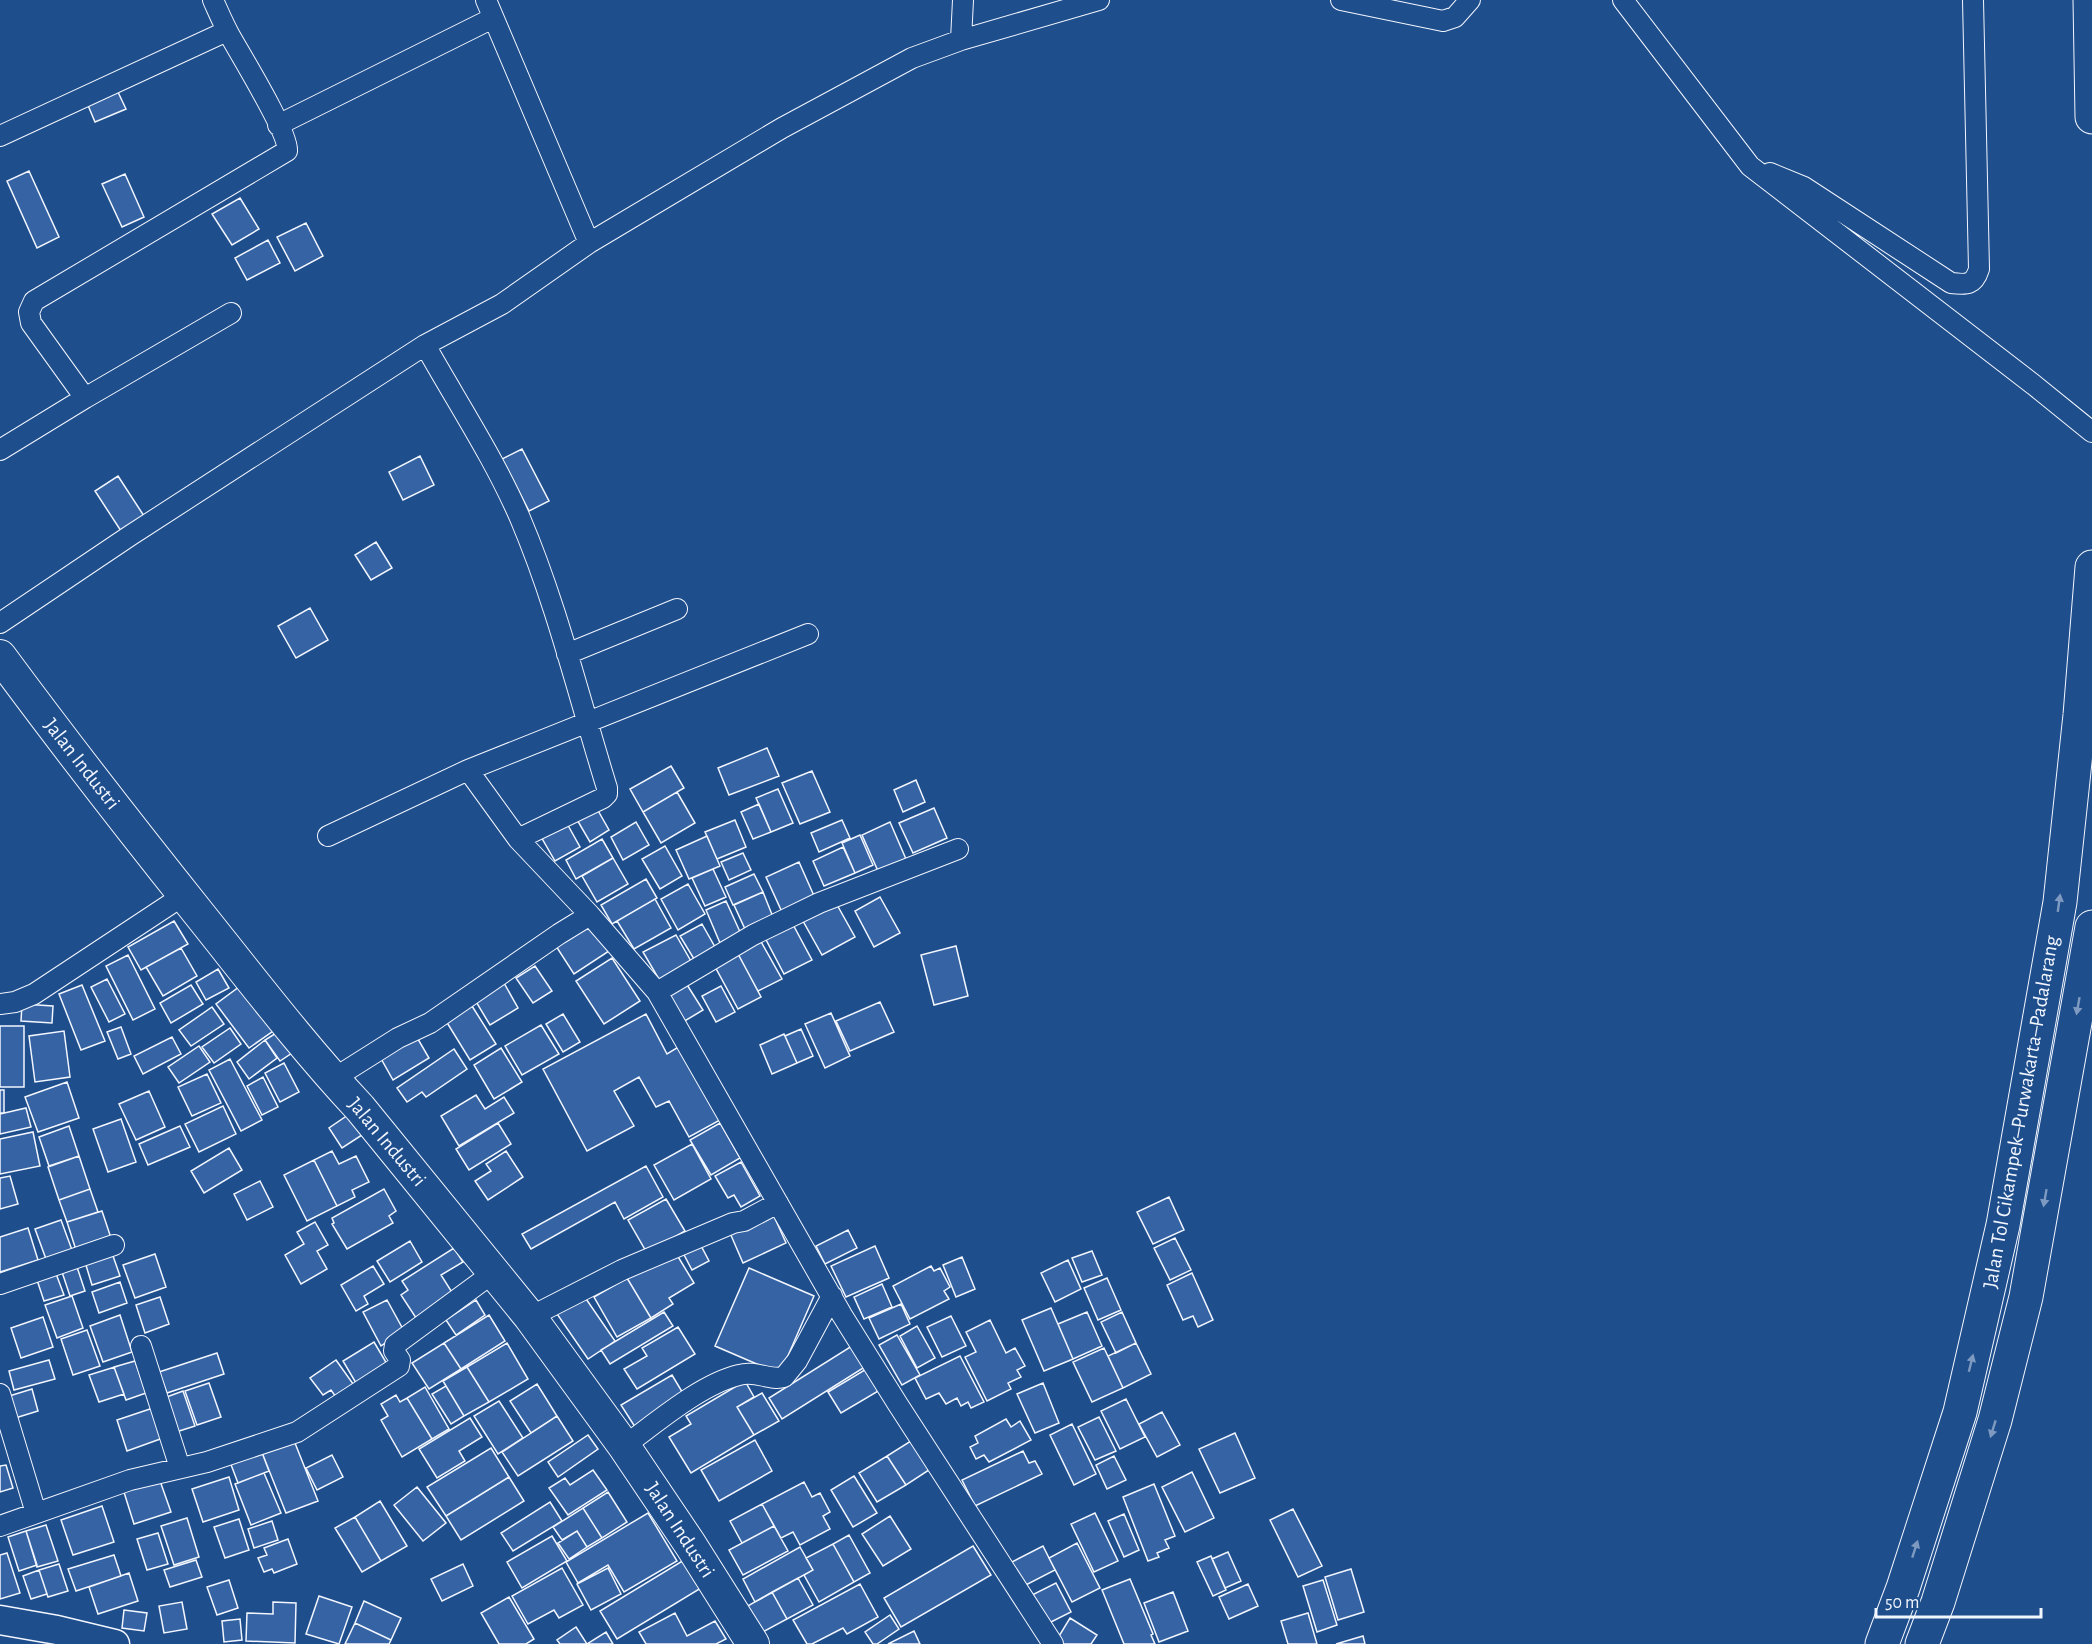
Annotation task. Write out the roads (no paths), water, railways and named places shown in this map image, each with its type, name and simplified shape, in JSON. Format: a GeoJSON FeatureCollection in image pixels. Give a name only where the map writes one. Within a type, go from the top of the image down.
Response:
{"type":"FeatureCollection","features":[{"type":"Feature","properties":{"kind":"highway"},"geometry":{"type":"LineString","coordinates":[[2090,0],[2092,117]]}},
{"type":"Feature","properties":{"kind":"highway","name":"Jalan Tol Cikampek–Purwakarta–Padalarang"},"geometry":{"type":"LineString","coordinates":[[1882,1644],[1903,1588],[1960,1412],[2003,1224],[2060,902],[2080,715],[2092,567]]}},
{"type":"Feature","properties":{"kind":"highway","name":"Jalan Tol Cikampek–Purwakarta–Padalarang"},"geometry":{"type":"LineString","coordinates":[[1922,1644],[1938,1602],[1995,1420],[2026,1297],[2092,927]]}},
{"type":"Feature","properties":{"kind":"main road","name":"Jalan Industri"},"geometry":{"type":"LineString","coordinates":[[0,656],[184,895],[530,1317],[624,1446],[690,1544],[753,1644]]}},
{"type":"Feature","properties":{"kind":"street"},"geometry":{"type":"LineString","coordinates":[[85,398],[31,323],[30,306],[287,151],[288,144],[227,31],[213,0]]}},
{"type":"Feature","properties":{"kind":"street"},"geometry":{"type":"LineString","coordinates":[[961,40],[963,0]]}},
{"type":"Feature","properties":{"kind":"street"},"geometry":{"type":"LineString","coordinates":[[0,623],[424,345],[502,304],[589,243],[842,94],[912,58],[961,40],[1099,0]]}},
{"type":"Feature","properties":{"kind":"street"},"geometry":{"type":"LineString","coordinates":[[1341,0],[1443,21],[1455,17],[1470,0]]}},
{"type":"Feature","properties":{"kind":"street"},"geometry":{"type":"LineString","coordinates":[[1623,0],[1750,166],[2092,432]]}},
{"type":"Feature","properties":{"kind":"street"},"geometry":{"type":"LineString","coordinates":[[1750,166],[1804,187],[1951,283],[1970,283],[1976,278],[1979,268],[1973,0]]}},
{"type":"Feature","properties":{"kind":"street"},"geometry":{"type":"LineString","coordinates":[[278,125],[489,9],[589,243]]}},
{"type":"Feature","properties":{"kind":"street"},"geometry":{"type":"LineString","coordinates":[[0,136],[227,31]]}},
{"type":"Feature","properties":{"kind":"street"},"geometry":{"type":"LineString","coordinates":[[0,450],[231,313]]}},
{"type":"Feature","properties":{"kind":"street"},"geometry":{"type":"LineString","coordinates":[[424,345],[479,440],[519,517],[555,611],[606,788],[605,796],[518,839]]}},
{"type":"Feature","properties":{"kind":"street"},"geometry":{"type":"LineString","coordinates":[[567,654],[677,609]]}},
{"type":"Feature","properties":{"kind":"street"},"geometry":{"type":"LineString","coordinates":[[328,836],[468,770],[808,634]]}},
{"type":"Feature","properties":{"kind":"street"},"geometry":{"type":"LineString","coordinates":[[468,770],[518,839],[590,915],[657,992],[832,1296],[897,1403],[1053,1644]]}},
{"type":"Feature","properties":{"kind":"street"},"geometry":{"type":"LineString","coordinates":[[657,992],[753,935],[819,903],[958,849]]}},
{"type":"Feature","properties":{"kind":"street"},"geometry":{"type":"LineString","coordinates":[[0,1004],[15,1002],[34,994],[184,895]]}},
{"type":"Feature","properties":{"kind":"street"},"geometry":{"type":"LineString","coordinates":[[333,1079],[398,1038],[430,1023],[590,915]]}},
{"type":"Feature","properties":{"kind":"street"},"geometry":{"type":"LineString","coordinates":[[530,1317],[622,1270],[733,1223],[744,1221],[778,1203]]}},
{"type":"Feature","properties":{"kind":"street"},"geometry":{"type":"LineString","coordinates":[[0,1284],[114,1245]]}},
{"type":"Feature","properties":{"kind":"street"},"geometry":{"type":"LineString","coordinates":[[0,1526],[130,1480],[207,1462],[297,1432],[399,1366],[400,1360],[394,1351],[395,1345],[493,1273]]}},
{"type":"Feature","properties":{"kind":"street"},"geometry":{"type":"LineString","coordinates":[[624,1446],[700,1393],[731,1377],[748,1373],[775,1378],[784,1377],[796,1361],[832,1296]]}},
{"type":"Feature","properties":{"kind":"street"},"geometry":{"type":"LineString","coordinates":[[141,1346],[180,1468]]}},
{"type":"Feature","properties":{"kind":"street"},"geometry":{"type":"LineString","coordinates":[[0,1394],[36,1513]]}},
{"type":"Feature","properties":{"kind":"street"},"geometry":{"type":"LineString","coordinates":[[0,1620],[57,1630],[115,1644]]}}]}
